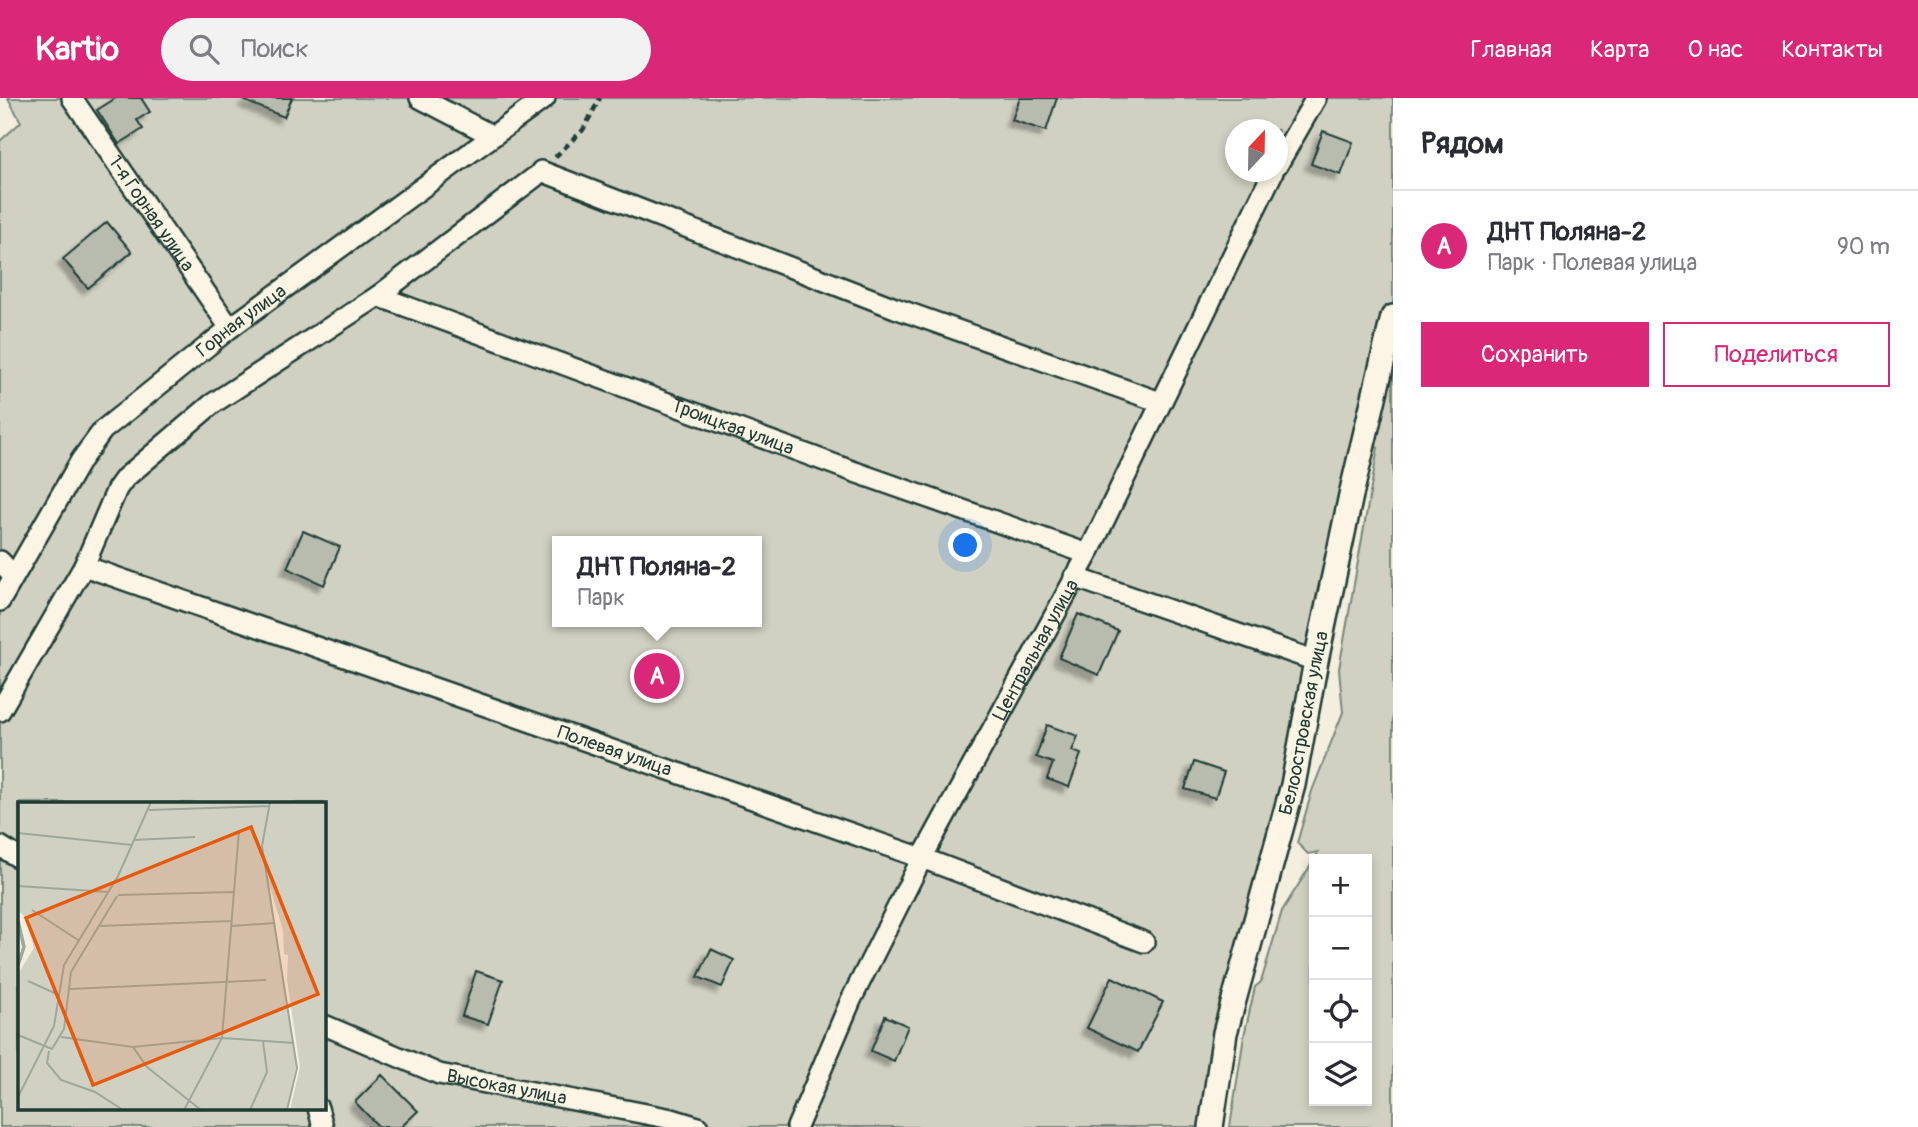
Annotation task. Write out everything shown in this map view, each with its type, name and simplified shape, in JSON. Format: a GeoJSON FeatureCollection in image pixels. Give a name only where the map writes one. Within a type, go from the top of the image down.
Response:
{"type":"FeatureCollection","features":[{"type":"Feature","properties":{"kind":"street","name":"1-я Горная улица"},"geometry":{"type":"LineString","coordinates":[[72,98],[230,328]]}},
{"type":"Feature","properties":{"kind":"street"},"geometry":{"type":"LineString","coordinates":[[421,98],[493,136]]}},
{"type":"Feature","properties":{"kind":"street","name":"Горная улица"},"geometry":{"type":"LineString","coordinates":[[0,601],[7,568],[103,430],[230,328],[545,98]]}},
{"type":"Feature","properties":{"kind":"street"},"geometry":{"type":"LineString","coordinates":[[1288,147],[1316,98]]}},
{"type":"Feature","properties":{"kind":"street"},"geometry":{"type":"LineString","coordinates":[[0,711],[84,566],[117,489],[125,478],[212,404],[377,296],[538,174],[895,308],[1160,402]]}},
{"type":"Feature","properties":{"kind":"street","name":"Центральная улица"},"geometry":{"type":"LineString","coordinates":[[797,1127],[851,1000],[922,858],[1088,554],[1268,182]]}},
{"type":"Feature","properties":{"kind":"street","name":"Троицкая улица"},"geometry":{"type":"LineString","coordinates":[[377,296],[852,471],[1088,554]]}},
{"type":"Feature","properties":{"kind":"street","name":"Белоостровская улица"},"geometry":{"type":"LineString","coordinates":[[1211,1127],[1225,1033],[1293,785],[1351,495],[1393,317]]}},
{"type":"Feature","properties":{"kind":"street","name":"Полевая улица"},"geometry":{"type":"LineString","coordinates":[[84,566],[922,858],[1144,942]]}},
{"type":"Feature","properties":{"kind":"street"},"geometry":{"type":"LineString","coordinates":[[1074,577],[1316,661]]}},
{"type":"Feature","properties":{"kind":"street"},"geometry":{"type":"LineString","coordinates":[[0,846],[18,857]]}},
{"type":"Feature","properties":{"kind":"street","name":"Высокая улица"},"geometry":{"type":"LineString","coordinates":[[326,1026],[439,1074],[672,1119],[698,1127]]}},
{"type":"Feature","properties":{"kind":"street"},"geometry":{"type":"LineString","coordinates":[[319,1110],[323,1127]]}},
{"type":"Feature","properties":{"kind":"path"},"geometry":{"type":"LineString","coordinates":[[538,174],[583,130],[600,98]]}},
{"type":"Feature","properties":{"kind":"shaded area"},"geometry":{"type":"Polygon","coordinates":[[[8,98],[1393,98],[1393,1127],[1230,1127],[1244,1036],[1255,987],[1261,982],[1282,911],[1309,868],[1309,1106],[1372,1106],[1372,854],[1308,854],[1297,843],[1312,791],[1343,712],[1339,669],[1378,448],[1365,438],[1211,1127],[0,1127],[0,141],[21,122],[8,98]]]}},
{"type":"Feature","properties":{"kind":"building"},"geometry":{"type":"Polygon","coordinates":[[[116,98],[141,98],[150,112],[137,120],[143,129],[119,144],[97,110],[116,98]]]}},
{"type":"Feature","properties":{"kind":"building"},"geometry":{"type":"Polygon","coordinates":[[[246,98],[292,98],[284,117],[245,101],[246,98]]]}},
{"type":"Feature","properties":{"kind":"building"},"geometry":{"type":"Polygon","coordinates":[[[1020,98],[1057,98],[1046,131],[1012,120],[1020,98]]]}},
{"type":"Feature","properties":{"kind":"building"},"geometry":{"type":"Polygon","coordinates":[[[1323,131],[1353,142],[1341,175],[1311,164],[1323,131]]]}},
{"type":"Feature","properties":{"kind":"building"},"geometry":{"type":"Polygon","coordinates":[[[107,222],[132,252],[88,288],[63,259],[107,222]]]}},
{"type":"Feature","properties":{"kind":"building"},"geometry":{"type":"Polygon","coordinates":[[[303,531],[340,547],[324,585],[287,568],[303,531]]]}},
{"type":"Feature","properties":{"kind":"building"},"geometry":{"type":"Polygon","coordinates":[[[1078,614],[1118,631],[1099,675],[1059,658],[1078,614]]]}},
{"type":"Feature","properties":{"kind":"building"},"geometry":{"type":"Polygon","coordinates":[[[1047,725],[1078,736],[1072,751],[1081,754],[1069,787],[1047,779],[1053,763],[1036,757],[1047,725]]]}},
{"type":"Feature","properties":{"kind":"building"},"geometry":{"type":"Polygon","coordinates":[[[1194,762],[1224,772],[1215,798],[1185,789],[1194,762]]]}},
{"type":"Feature","properties":{"kind":"building"},"geometry":{"type":"Polygon","coordinates":[[[711,949],[734,960],[722,987],[698,977],[711,949]]]}},
{"type":"Feature","properties":{"kind":"building"},"geometry":{"type":"Polygon","coordinates":[[[476,971],[503,980],[488,1024],[462,1016],[476,971]]]}},
{"type":"Feature","properties":{"kind":"building"},"geometry":{"type":"Polygon","coordinates":[[[1112,977],[1163,1002],[1138,1052],[1087,1028],[1112,977]]]}},
{"type":"Feature","properties":{"kind":"building"},"geometry":{"type":"Polygon","coordinates":[[[885,1016],[908,1026],[894,1061],[871,1051],[885,1016]]]}},
{"type":"Feature","properties":{"kind":"building"},"geometry":{"type":"Polygon","coordinates":[[[382,1075],[418,1111],[401,1127],[379,1127],[355,1102],[382,1075]]]}},
{"type":"Feature","properties":{"kind":"place","name":"ДНТ Поляна-2"},"geometry":{"type":"Point","coordinates":[657,676]}}]}
